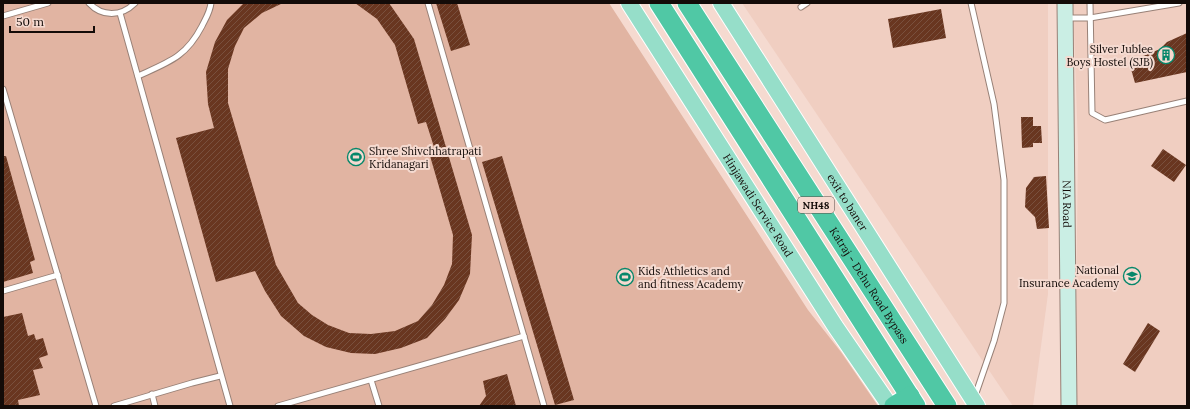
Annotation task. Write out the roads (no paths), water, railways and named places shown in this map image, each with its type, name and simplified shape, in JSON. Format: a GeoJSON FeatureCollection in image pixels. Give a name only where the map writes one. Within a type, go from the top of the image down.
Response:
{"type":"FeatureCollection","features":[{"type":"Feature","properties":{"kind":"highway","name":"Katraj - Dehu Road Bypass"},"geometry":{"type":"LineString","coordinates":[[687,3],[806,190],[947,406]]}},
{"type":"Feature","properties":{"kind":"highway","name":"NH48"},"geometry":{"type":"LineString","coordinates":[[662,7],[913,401]]}},
{"type":"Feature","properties":{"kind":"highway"},"geometry":{"type":"LineString","coordinates":[[894,406],[913,401]]}},
{"type":"Feature","properties":{"kind":"main road","name":"Hinjawadi Service Road"},"geometry":{"type":"LineString","coordinates":[[629,3],[835,326],[890,406]]}},
{"type":"Feature","properties":{"kind":"main road","name":"exit to baner"},"geometry":{"type":"LineString","coordinates":[[721,3],[972,404]]}},
{"type":"Feature","properties":{"kind":"main road"},"geometry":{"type":"LineString","coordinates":[[642,24],[662,7]]}},
{"type":"Feature","properties":{"kind":"street","name":"NIA Road"},"geometry":{"type":"LineString","coordinates":[[1065,10],[1069,406]]}},
{"type":"Feature","properties":{"kind":"lane"},"geometry":{"type":"LineString","coordinates":[[3,16],[48,3]]}},
{"type":"Feature","properties":{"kind":"lane"},"geometry":{"type":"LineString","coordinates":[[89,3],[103,13],[120,13],[135,3]]}},
{"type":"Feature","properties":{"kind":"lane"},"geometry":{"type":"LineString","coordinates":[[138,76],[173,61],[194,41],[211,10],[211,3]]}},
{"type":"Feature","properties":{"kind":"lane"},"geometry":{"type":"LineString","coordinates":[[428,3],[544,406]]}},
{"type":"Feature","properties":{"kind":"lane"},"geometry":{"type":"LineString","coordinates":[[801,7],[807,3]]}},
{"type":"Feature","properties":{"kind":"lane"},"geometry":{"type":"LineString","coordinates":[[971,3],[994,104],[1004,180],[1004,303],[994,341],[972,404]]}},
{"type":"Feature","properties":{"kind":"lane"},"geometry":{"type":"LineString","coordinates":[[1090,3],[1092,112],[1105,120],[1187,101]]}},
{"type":"Feature","properties":{"kind":"lane"},"geometry":{"type":"LineString","coordinates":[[1065,10],[1090,18],[1179,3]]}},
{"type":"Feature","properties":{"kind":"lane"},"geometry":{"type":"LineString","coordinates":[[120,13],[220,376],[230,406]]}},
{"type":"Feature","properties":{"kind":"lane"},"geometry":{"type":"LineString","coordinates":[[3,89],[96,406]]}},
{"type":"Feature","properties":{"kind":"lane"},"geometry":{"type":"LineString","coordinates":[[3,290],[58,275]]}},
{"type":"Feature","properties":{"kind":"lane"},"geometry":{"type":"LineString","coordinates":[[278,406],[524,336]]}},
{"type":"Feature","properties":{"kind":"lane"},"geometry":{"type":"LineString","coordinates":[[114,406],[220,376]]}},
{"type":"Feature","properties":{"kind":"lane"},"geometry":{"type":"LineString","coordinates":[[371,380],[379,406]]}},
{"type":"Feature","properties":{"kind":"lane"},"geometry":{"type":"LineString","coordinates":[[152,394],[155,406]]}},
{"type":"Feature","properties":{"kind":"place","name":"Silver Jublee Boys Hostel (SJB)"},"geometry":{"type":"Point","coordinates":[1166,55]}},
{"type":"Feature","properties":{"kind":"place","name":"Shree Shivchhatrapati Kridanagari"},"geometry":{"type":"Point","coordinates":[356,157]}},
{"type":"Feature","properties":{"kind":"place","name":"National Insurance Academy"},"geometry":{"type":"Point","coordinates":[1132,276]}},
{"type":"Feature","properties":{"kind":"place","name":"Kids Athletics and and fitness Academy"},"geometry":{"type":"Point","coordinates":[625,277]}}]}
